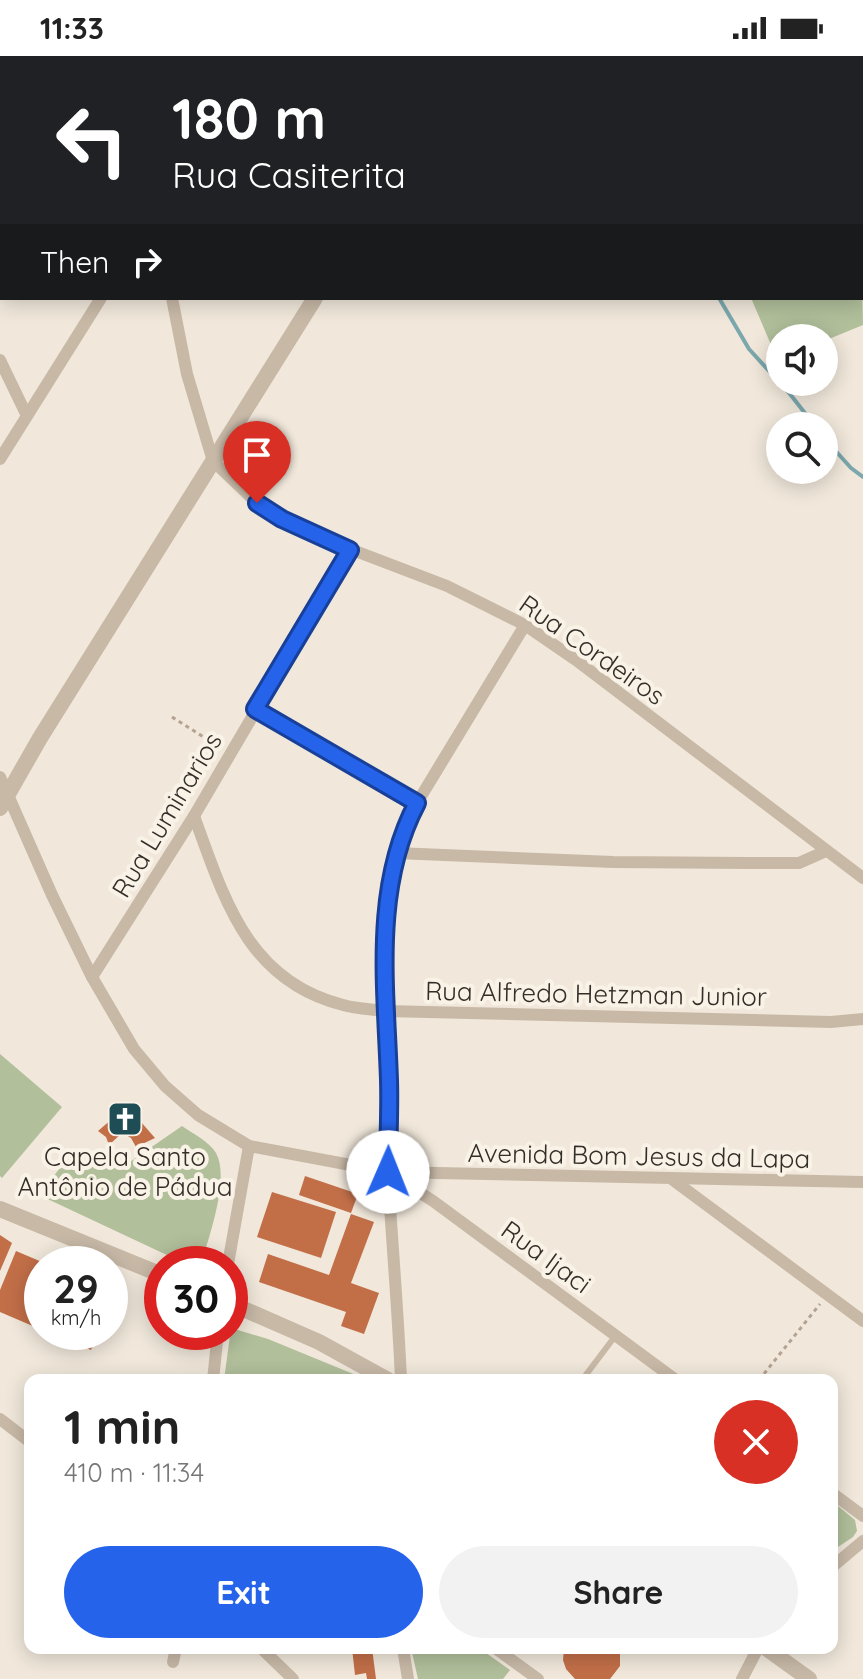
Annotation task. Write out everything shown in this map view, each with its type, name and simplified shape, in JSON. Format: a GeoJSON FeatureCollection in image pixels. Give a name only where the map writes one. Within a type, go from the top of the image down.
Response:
{"type":"FeatureCollection","features":[{"type":"Feature","properties":{"kind":"street"},"geometry":{"type":"LineString","coordinates":[[0,459],[100,300]]}},
{"type":"Feature","properties":{"kind":"street","name":"Rua Cordeiros"},"geometry":{"type":"LineString","coordinates":[[172,300],[187,374],[213,461],[257,503],[282,519],[350,550],[447,586],[525,625],[576,660],[863,878]]}},
{"type":"Feature","properties":{"kind":"street"},"geometry":{"type":"LineString","coordinates":[[4,801],[40,738],[314,300]]}},
{"type":"Feature","properties":{"kind":"street"},"geometry":{"type":"LineString","coordinates":[[0,360],[27,416]]}},
{"type":"Feature","properties":{"kind":"street","name":"Rua Luminarios"},"geometry":{"type":"LineString","coordinates":[[92,977],[194,816],[350,550]]}},
{"type":"Feature","properties":{"kind":"street"},"geometry":{"type":"LineString","coordinates":[[401,1374],[388,1172],[386,906],[404,827],[525,625]]}},
{"type":"Feature","properties":{"kind":"street","name":"Avenida Bom Jesus da Lapa"},"geometry":{"type":"LineString","coordinates":[[0,777],[4,801],[92,977],[134,1049],[165,1086],[198,1115],[249,1146],[388,1172],[863,1182]]}},
{"type":"Feature","properties":{"kind":"street","name":"Rua Alfredo Hetzman Junior"},"geometry":{"type":"LineString","coordinates":[[194,816],[228,905],[249,941],[282,978],[305,992],[343,1005],[386,1011],[831,1022],[863,1019]]}},
{"type":"Feature","properties":{"kind":"street"},"geometry":{"type":"LineString","coordinates":[[396,853],[613,862],[799,863],[826,851]]}},
{"type":"Feature","properties":{"kind":"street"},"geometry":{"type":"LineString","coordinates":[[231,1246],[249,1146]]}},
{"type":"Feature","properties":{"kind":"street","name":"Rua Ijaci"},"geometry":{"type":"LineString","coordinates":[[388,1172],[433,1201],[668,1374]]}},
{"type":"Feature","properties":{"kind":"street"},"geometry":{"type":"LineString","coordinates":[[673,1180],[863,1321]]}},
{"type":"Feature","properties":{"kind":"street"},"geometry":{"type":"LineString","coordinates":[[0,1209],[144,1268]]}},
{"type":"Feature","properties":{"kind":"street"},"geometry":{"type":"LineString","coordinates":[[248,1311],[319,1342],[377,1374]]}},
{"type":"Feature","properties":{"kind":"street"},"geometry":{"type":"LineString","coordinates":[[214,1374],[216,1350]]}},
{"type":"Feature","properties":{"kind":"street"},"geometry":{"type":"LineString","coordinates":[[0,1419],[24,1437]]}},
{"type":"Feature","properties":{"kind":"street"},"geometry":{"type":"LineString","coordinates":[[838,1497],[863,1516]]}},
{"type":"Feature","properties":{"kind":"street"},"geometry":{"type":"LineString","coordinates":[[838,1562],[863,1541]]}},
{"type":"Feature","properties":{"kind":"street"},"geometry":{"type":"LineString","coordinates":[[173,1662],[175,1654]]}},
{"type":"Feature","properties":{"kind":"street"},"geometry":{"type":"LineString","coordinates":[[267,1654],[293,1679]]}},
{"type":"Feature","properties":{"kind":"street"},"geometry":{"type":"LineString","coordinates":[[404,1654],[408,1679]]}},
{"type":"Feature","properties":{"kind":"street"},"geometry":{"type":"LineString","coordinates":[[503,1654],[538,1679]]}},
{"type":"Feature","properties":{"kind":"street"},"geometry":{"type":"LineString","coordinates":[[742,1679],[755,1654]]}},
{"type":"Feature","properties":{"kind":"street"},"geometry":{"type":"LineString","coordinates":[[774,1654],[809,1679]]}},
{"type":"Feature","properties":{"kind":"street"},"geometry":{"type":"LineString","coordinates":[[514,1679],[523,1668]]}},
{"type":"Feature","properties":{"kind":"lane"},"geometry":{"type":"LineString","coordinates":[[255,709],[417,803]]}},
{"type":"Feature","properties":{"kind":"lane"},"geometry":{"type":"LineString","coordinates":[[587,1374],[616,1335]]}},
{"type":"Feature","properties":{"kind":"path"},"geometry":{"type":"LineString","coordinates":[[172,717],[231,754]]}},
{"type":"Feature","properties":{"kind":"path"},"geometry":{"type":"LineString","coordinates":[[764,1374],[828,1295]]}},
{"type":"Feature","properties":{"kind":"green space"},"geometry":{"type":"Polygon","coordinates":[[[752,300],[862,300],[863,325],[838,335],[838,324],[766,324],[766,333],[752,300]]]}},
{"type":"Feature","properties":{"kind":"green space"},"geometry":{"type":"Polygon","coordinates":[[[0,1054],[62,1107],[2,1178],[0,1176],[0,1054]]]}},
{"type":"Feature","properties":{"kind":"green space"},"geometry":{"type":"Polygon","coordinates":[[[182,1126],[210,1145],[220,1164],[221,1177],[217,1208],[206,1246],[148,1246],[39,1195],[63,1164],[127,1164],[182,1126]]]}},
{"type":"Feature","properties":{"kind":"green space"},"geometry":{"type":"Polygon","coordinates":[[[248,1333],[353,1374],[225,1374],[228,1350],[248,1350],[248,1333]]]}},
{"type":"Feature","properties":{"kind":"green space"},"geometry":{"type":"Polygon","coordinates":[[[838,1506],[855,1520],[857,1531],[838,1547],[838,1506]]]}},
{"type":"Feature","properties":{"kind":"green space"},"geometry":{"type":"Polygon","coordinates":[[[412,1654],[487,1654],[510,1670],[503,1679],[418,1679],[412,1654]]]}},
{"type":"Feature","properties":{"kind":"building","name":"Capela Santo Antônio de Pádua"},"geometry":{"type":"Polygon","coordinates":[[[127,1106],[155,1138],[136,1147],[131,1138],[122,1133],[109,1145],[106,1137],[98,1131],[127,1106]]]}},
{"type":"Feature","properties":{"kind":"building"},"geometry":{"type":"Polygon","coordinates":[[[305,1176],[358,1194],[351,1213],[299,1195],[305,1176]]]}},
{"type":"Feature","properties":{"kind":"building"},"geometry":{"type":"Polygon","coordinates":[[[272,1192],[336,1212],[321,1258],[257,1237],[272,1192]]]}},
{"type":"Feature","properties":{"kind":"building"},"geometry":{"type":"Polygon","coordinates":[[[351,1214],[374,1222],[351,1283],[379,1293],[364,1334],[341,1326],[346,1312],[259,1282],[268,1254],[329,1275],[351,1214]]]}},
{"type":"Feature","properties":{"kind":"building"},"geometry":{"type":"Polygon","coordinates":[[[0,1235],[12,1243],[0,1271],[0,1235]]]}},
{"type":"Feature","properties":{"kind":"building"},"geometry":{"type":"Polygon","coordinates":[[[16,1251],[24,1254],[24,1322],[0,1312],[0,1290],[16,1251]]]}},
{"type":"Feature","properties":{"kind":"building"},"geometry":{"type":"Polygon","coordinates":[[[353,1654],[373,1654],[376,1679],[367,1679],[366,1673],[355,1675],[353,1654]]]}},
{"type":"Feature","properties":{"kind":"building"},"geometry":{"type":"Polygon","coordinates":[[[564,1654],[620,1654],[620,1666],[610,1679],[575,1679],[563,1660],[564,1654]]]}},
{"type":"Feature","properties":{"kind":"waterway"},"geometry":{"type":"LineString","coordinates":[[720,300],[749,349],[804,412]]}},
{"type":"Feature","properties":{"kind":"waterway"},"geometry":{"type":"LineString","coordinates":[[838,454],[863,477]]}},
{"type":"Feature","properties":{"kind":"place","name":"Capela Santo Antônio de Pádua"},"geometry":{"type":"Point","coordinates":[125,1119]}},
{"type":"Feature","properties":{"kind":"route"},"geometry":{"type":"LineString","coordinates":[[257,503],[282,519],[350,550],[255,709],[417,803],[404,827],[396,853],[386,906],[388,1172]]}}]}
